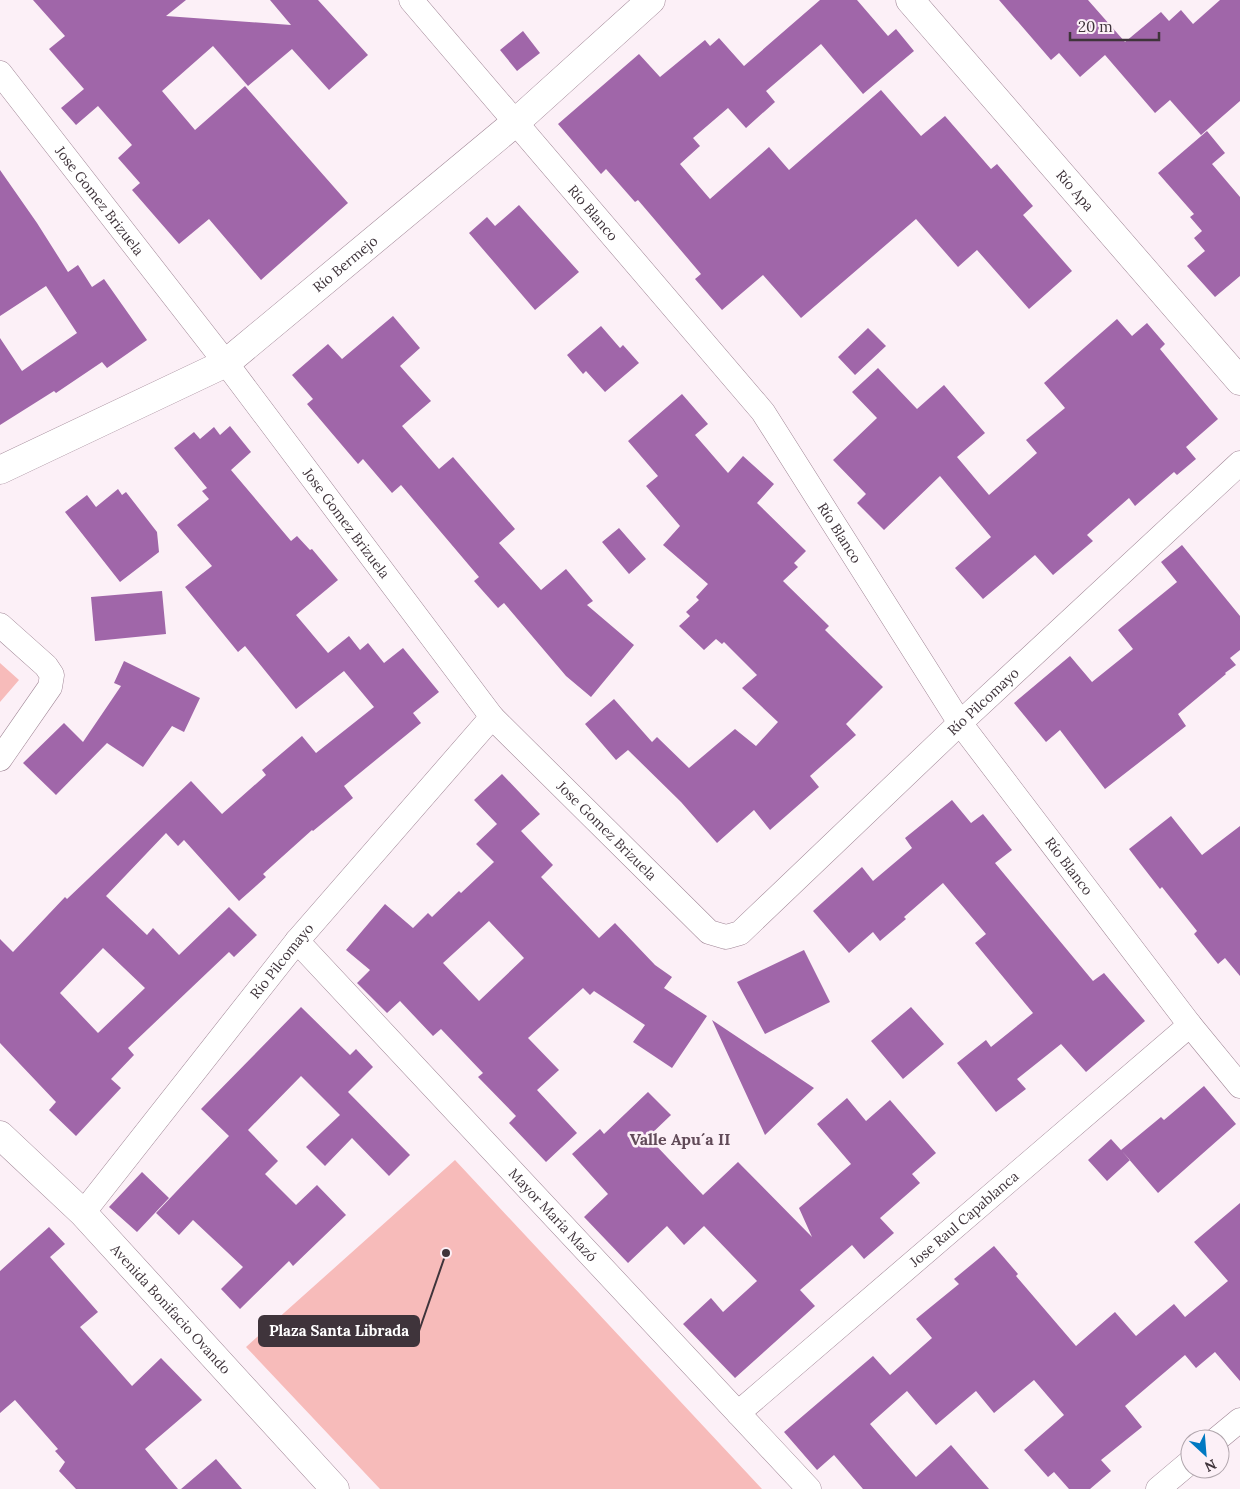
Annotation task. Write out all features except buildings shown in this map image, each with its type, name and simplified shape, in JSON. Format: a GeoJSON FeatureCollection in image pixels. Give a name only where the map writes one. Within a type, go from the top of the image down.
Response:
{"type":"FeatureCollection","features":[{"type":"Feature","properties":{"kind":"street","name":"Río Blanco"},"geometry":{"type":"LineString","coordinates":[[411,0],[762,412],[960,723],[1190,1025],[1240,1086]]}},
{"type":"Feature","properties":{"kind":"street","name":"Río Bermejo"},"geometry":{"type":"LineString","coordinates":[[0,470],[226,363],[516,122],[651,0]]}},
{"type":"Feature","properties":{"kind":"street","name":"Río Apa"},"geometry":{"type":"LineString","coordinates":[[910,0],[1240,381]]}},
{"type":"Feature","properties":{"kind":"street","name":"Jose Gomez Brizuela"},"geometry":{"type":"LineString","coordinates":[[0,73],[226,363],[492,717],[709,932],[726,937]]}},
{"type":"Feature","properties":{"kind":"street","name":"Río Pilcomayo"},"geometry":{"type":"LineString","coordinates":[[726,937],[740,933],[960,723],[1240,463]]}},
{"type":"Feature","properties":{"kind":"street"},"geometry":{"type":"LineString","coordinates":[[0,625],[46,666],[52,675],[50,687],[0,759]]}},
{"type":"Feature","properties":{"kind":"street","name":"Río Pilcomayo"},"geometry":{"type":"LineString","coordinates":[[83,1213],[297,941],[492,717]]}},
{"type":"Feature","properties":{"kind":"street","name":"Mayor María Mazó"},"geometry":{"type":"LineString","coordinates":[[297,941],[809,1489]]}},
{"type":"Feature","properties":{"kind":"street","name":"Jose Raul Capablanca"},"geometry":{"type":"LineString","coordinates":[[738,1413],[1190,1025]]}},
{"type":"Feature","properties":{"kind":"street","name":"Avenida Bonifacio Ovando"},"geometry":{"type":"LineString","coordinates":[[0,1135],[83,1213],[334,1489]]}},
{"type":"Feature","properties":{"kind":"street"},"geometry":{"type":"LineString","coordinates":[[1230,1429],[1240,1420]]}},
{"type":"Feature","properties":{"kind":"street"},"geometry":{"type":"LineString","coordinates":[[1158,1489],[1180,1470]]}},
{"type":"Feature","properties":{"kind":"shaded area"},"geometry":{"type":"Polygon","coordinates":[[[0,663],[19,680],[0,702],[0,663]]]}},
{"type":"Feature","properties":{"kind":"shaded area"},"geometry":{"type":"Polygon","coordinates":[[[455,1160],[762,1489],[380,1489],[246,1347],[455,1160]]]}},
{"type":"Feature","properties":{"kind":"place","name":"Plaza Santa Librada"},"geometry":{"type":"Point","coordinates":[446,1253]}},
{"type":"Feature","properties":{"kind":"district","name":"Valle Apu´a II"},"geometry":{"type":"Point","coordinates":[680,1139]}}]}
